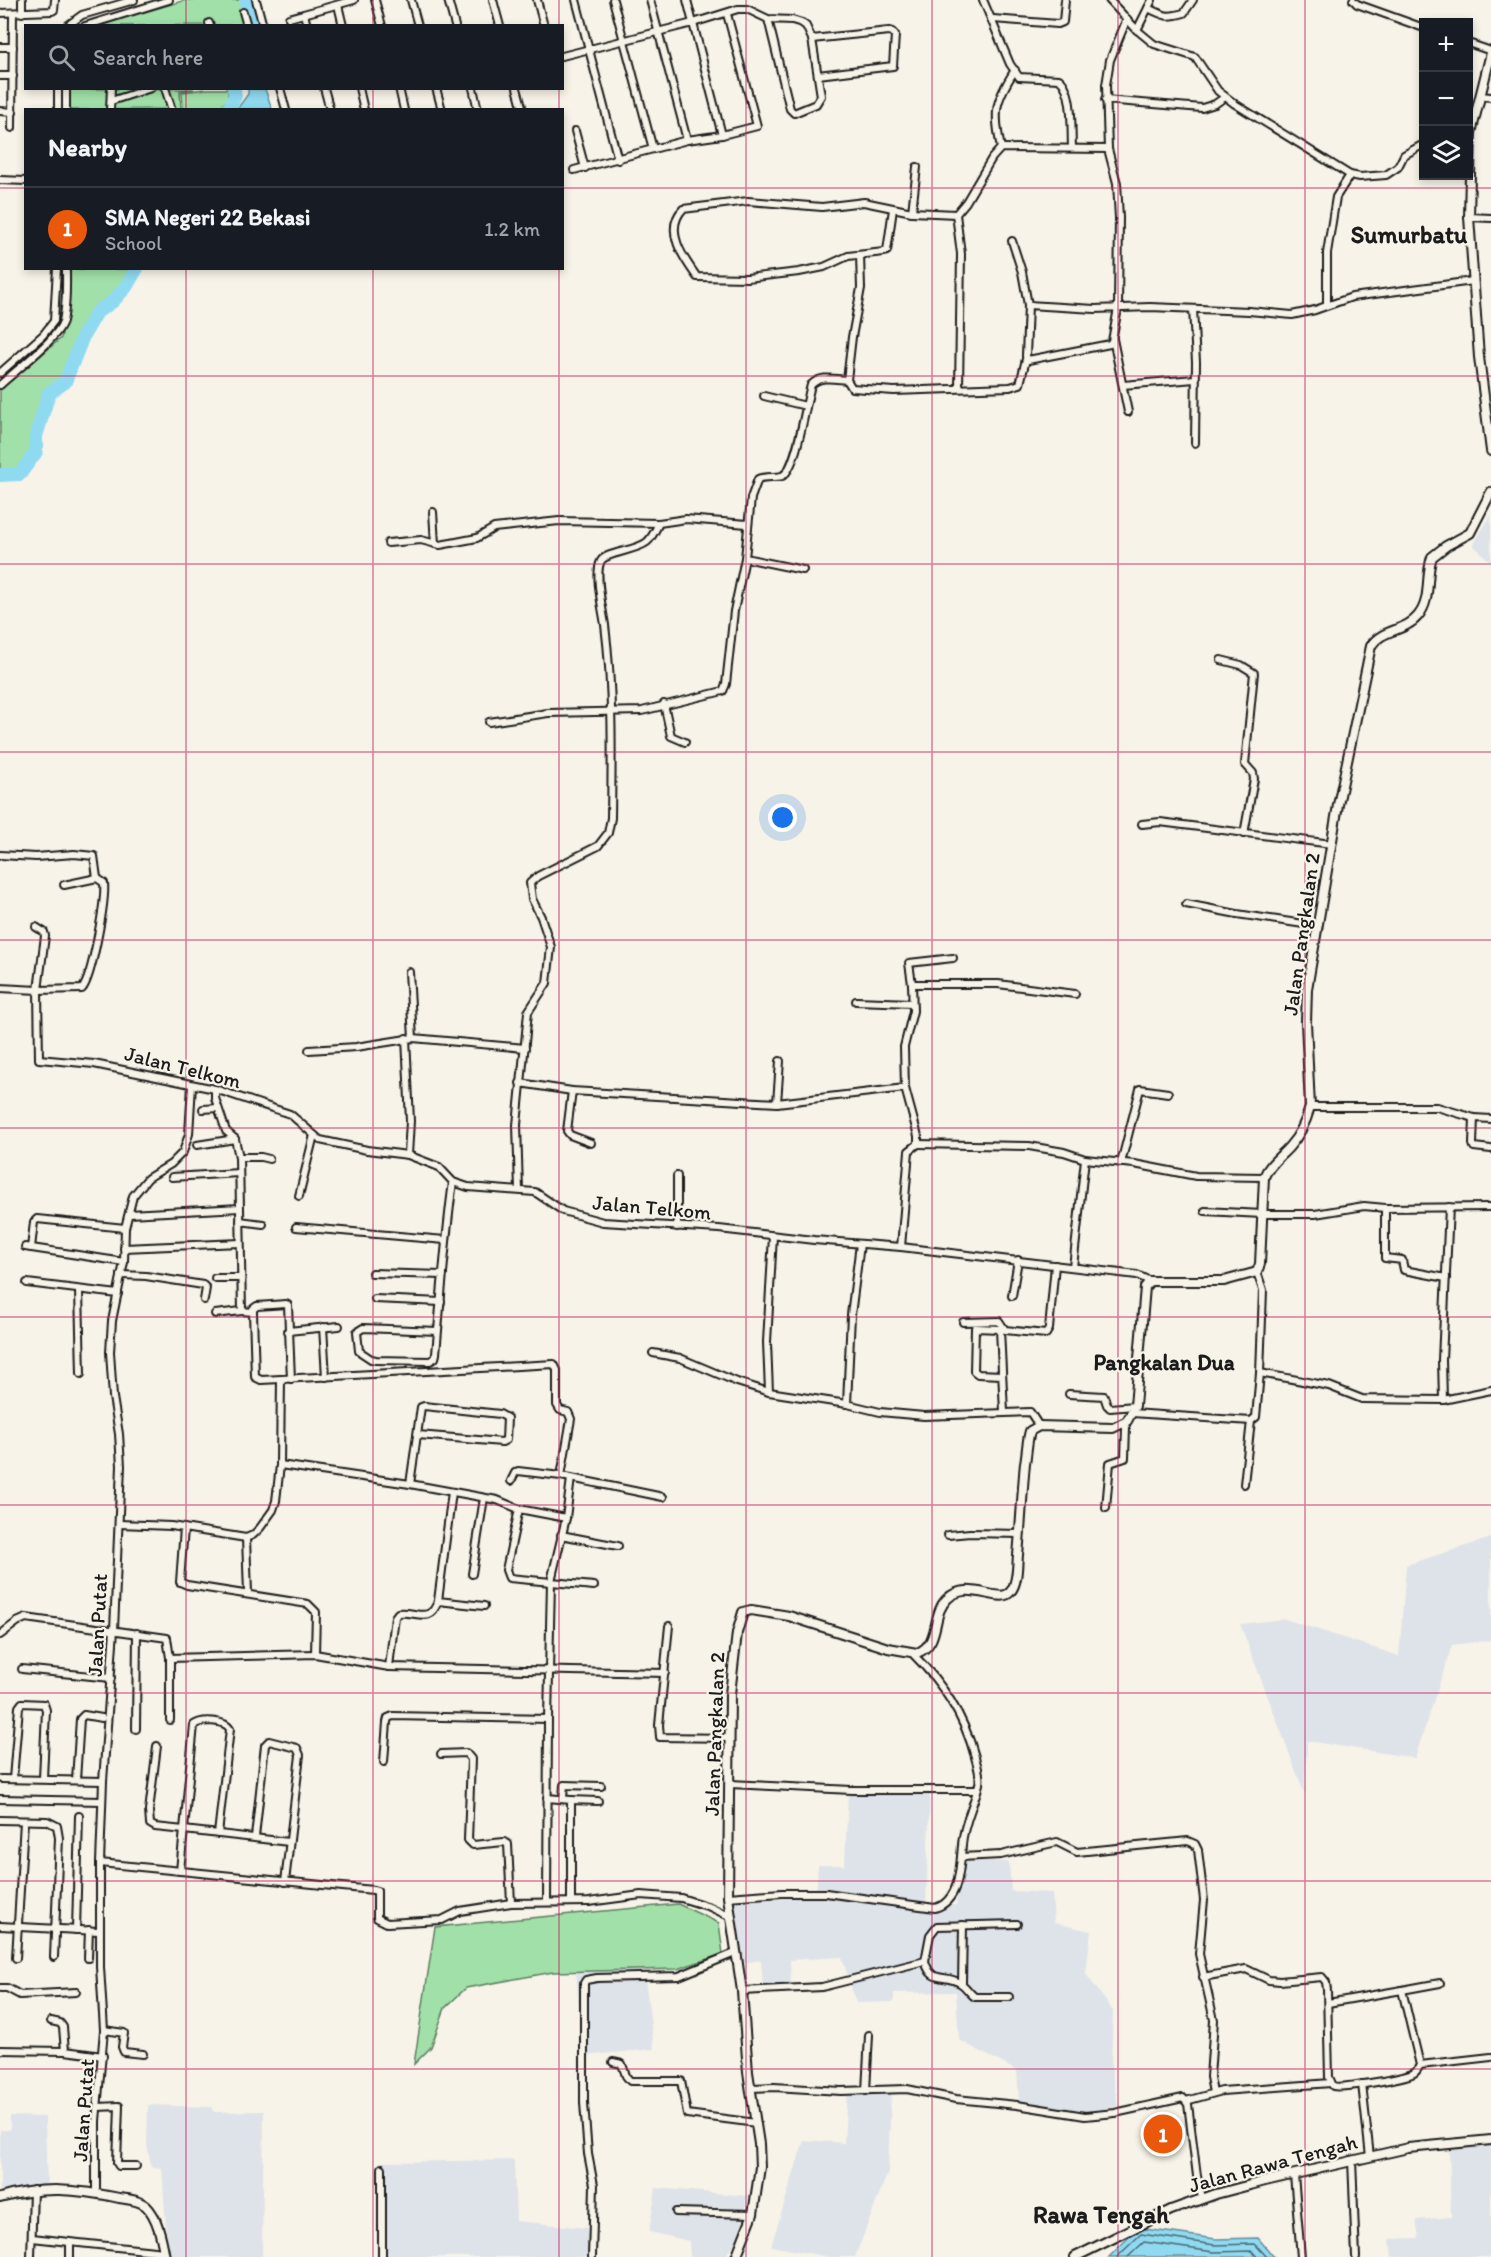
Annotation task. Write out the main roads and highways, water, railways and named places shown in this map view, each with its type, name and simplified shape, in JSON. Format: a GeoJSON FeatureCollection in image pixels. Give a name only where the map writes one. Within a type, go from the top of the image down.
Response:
{"type":"FeatureCollection","features":[{"type":"Feature","properties":{"kind":"water"},"geometry":{"type":"Polygon","coordinates":[[[248,90],[265,90],[272,108],[238,108],[248,94],[248,90]]]}},
{"type":"Feature","properties":{"kind":"water"},"geometry":{"type":"Polygon","coordinates":[[[1138,2228],[1216,2239],[1258,2238],[1274,2257],[1109,2257],[1138,2228]]]}},
{"type":"Feature","properties":{"kind":"waterway"},"geometry":{"type":"LineString","coordinates":[[246,0],[252,24]]}},
{"type":"Feature","properties":{"kind":"waterway"},"geometry":{"type":"LineString","coordinates":[[229,108],[235,96],[234,90]]}},
{"type":"Feature","properties":{"kind":"waterway"},"geometry":{"type":"LineString","coordinates":[[0,475],[20,474],[36,452],[36,436],[49,393],[65,382],[83,336],[97,312],[112,302],[126,287],[136,270]]}},
{"type":"Feature","properties":{"kind":"place","name":"SMA Negeri 22 Bekasi"},"geometry":{"type":"Point","coordinates":[1163,2134]}},
{"type":"Feature","properties":{"kind":"district","name":"Sumurbatu"},"geometry":{"type":"Point","coordinates":[1409,234]}},
{"type":"Feature","properties":{"kind":"district","name":"Pangkalan Dua"},"geometry":{"type":"Point","coordinates":[1164,1362]}},
{"type":"Feature","properties":{"kind":"district","name":"Rawa Tengah"},"geometry":{"type":"Point","coordinates":[1101,2214]}}]}
